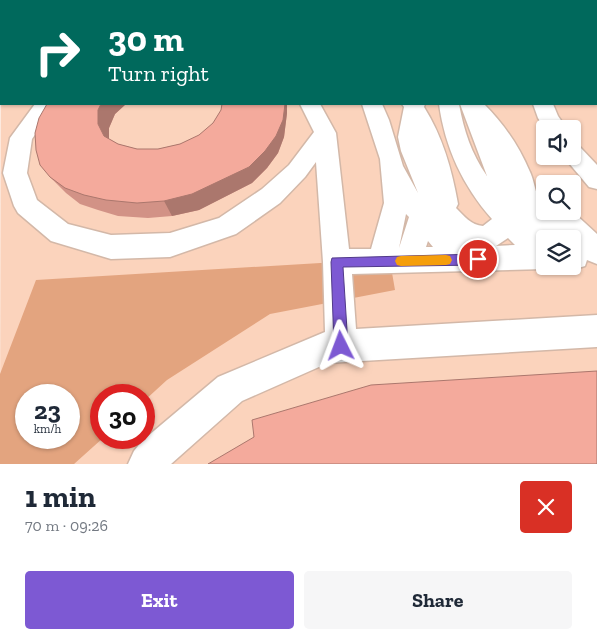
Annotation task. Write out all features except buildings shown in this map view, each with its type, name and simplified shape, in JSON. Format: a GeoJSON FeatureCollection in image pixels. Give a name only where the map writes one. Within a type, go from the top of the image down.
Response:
{"type":"FeatureCollection","features":[{"type":"Feature","properties":{"kind":"street"},"geometry":{"type":"LineString","coordinates":[[45,105],[21,138],[15,173],[27,206],[60,233],[111,247],[170,245],[227,226],[271,196],[297,171],[325,132]]}},
{"type":"Feature","properties":{"kind":"street"},"geometry":{"type":"LineString","coordinates":[[311,105],[325,132],[341,346]]}},
{"type":"Feature","properties":{"kind":"street"},"geometry":{"type":"LineString","coordinates":[[382,262],[396,203],[400,149],[399,105]]}},
{"type":"Feature","properties":{"kind":"street"},"geometry":{"type":"LineString","coordinates":[[400,105],[410,121],[400,149],[409,200],[451,255]]}},
{"type":"Feature","properties":{"kind":"street"},"geometry":{"type":"LineString","coordinates":[[400,105],[430,135],[439,162],[448,218],[451,255]]}},
{"type":"Feature","properties":{"kind":"street"},"geometry":{"type":"LineString","coordinates":[[448,105],[454,131],[463,157],[481,189],[536,252]]}},
{"type":"Feature","properties":{"kind":"street"},"geometry":{"type":"LineString","coordinates":[[449,105],[498,149]]}},
{"type":"Feature","properties":{"kind":"street"},"geometry":{"type":"LineString","coordinates":[[471,105],[498,149],[536,202],[532,238],[536,249]]}},
{"type":"Feature","properties":{"kind":"street"},"geometry":{"type":"LineString","coordinates":[[400,149],[426,183],[448,218],[462,231],[477,238],[493,236],[506,218],[505,198],[490,105]]}},
{"type":"Feature","properties":{"kind":"street"},"geometry":{"type":"LineString","coordinates":[[542,105],[549,120]]}},
{"type":"Feature","properties":{"kind":"street"},"geometry":{"type":"LineString","coordinates":[[581,163],[597,180]]}},
{"type":"Feature","properties":{"kind":"street"},"geometry":{"type":"LineString","coordinates":[[409,261],[422,215]]}},
{"type":"Feature","properties":{"kind":"street"},"geometry":{"type":"LineString","coordinates":[[551,220],[559,230]]}},
{"type":"Feature","properties":{"kind":"street"},"geometry":{"type":"LineString","coordinates":[[336,262],[409,261],[451,255],[536,254]]}},
{"type":"Feature","properties":{"kind":"street"},"geometry":{"type":"LineString","coordinates":[[147,464],[155,454],[230,389],[327,347],[597,331]]}},
{"type":"Feature","properties":{"kind":"shaded area"},"geometry":{"type":"Polygon","coordinates":[[[1,105],[597,105],[597,464],[0,464],[1,105]]]}},
{"type":"Feature","properties":{"kind":"shaded area"},"geometry":{"type":"Polygon","coordinates":[[[390,261],[395,290],[270,314],[167,380],[155,391],[155,384],[90,384],[91,449],[74,464],[0,464],[0,374],[36,280],[337,262],[390,261]]]}},
{"type":"Feature","properties":{"kind":"slow traffic"},"geometry":{"type":"LineString","coordinates":[[401,261],[446,260]]}},
{"type":"Feature","properties":{"kind":"route"},"geometry":{"type":"LineString","coordinates":[[341,346],[336,262],[478,259]]}}]}
